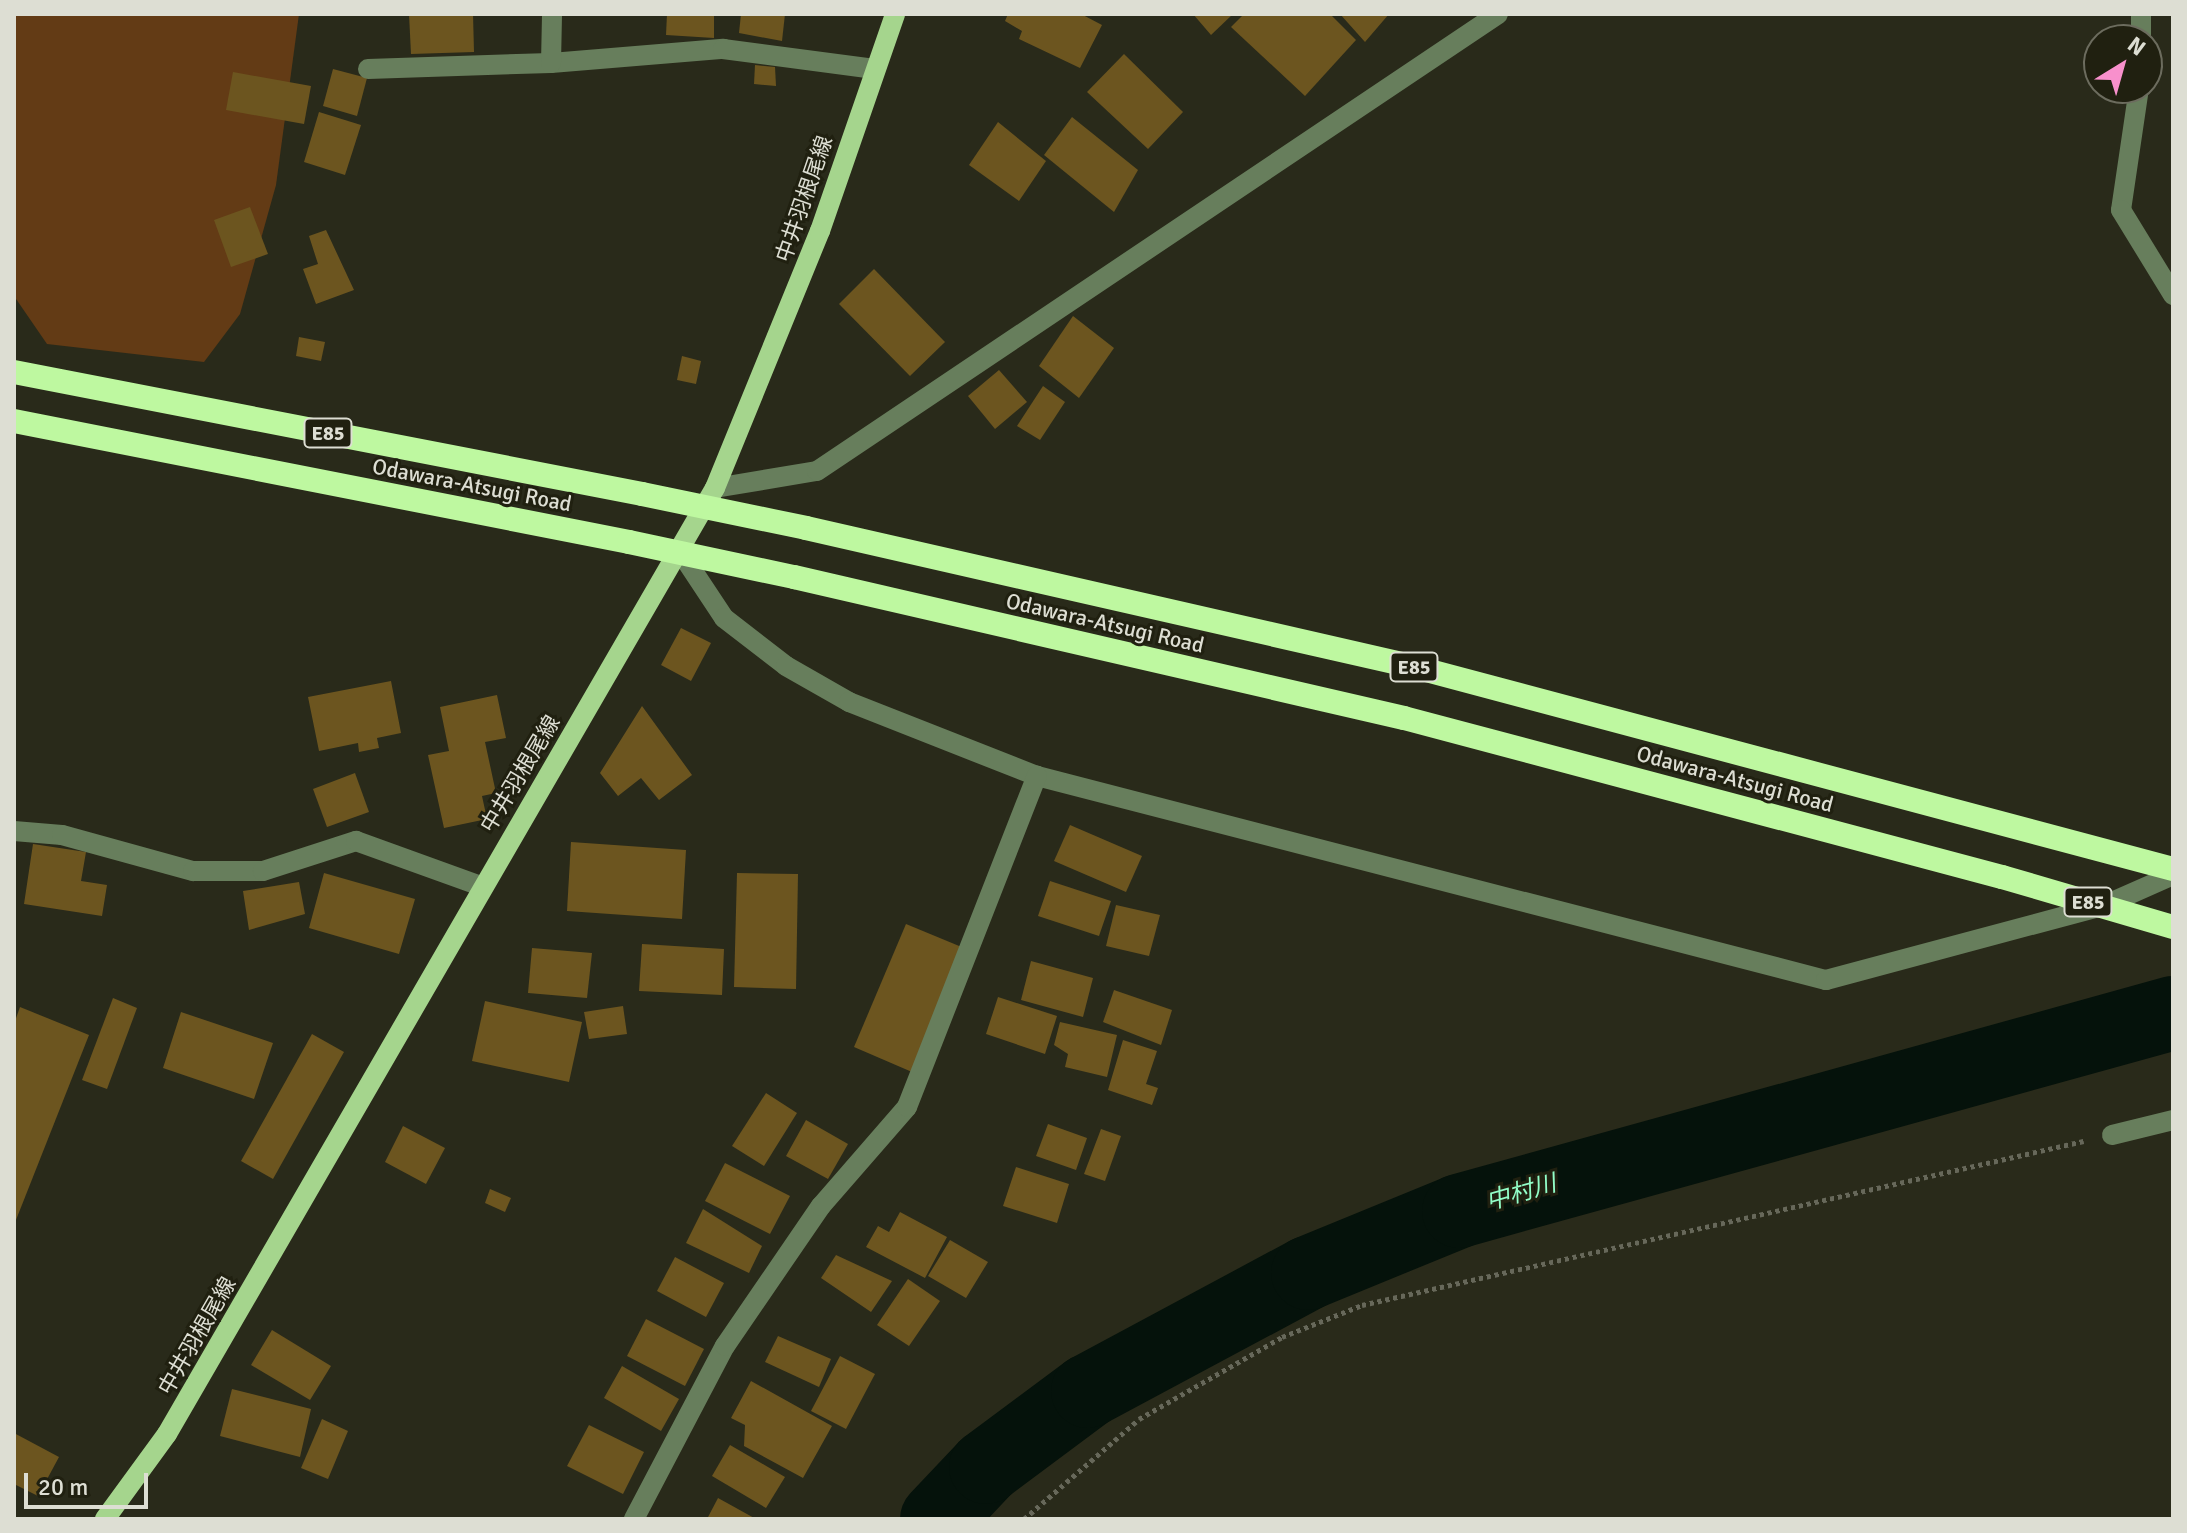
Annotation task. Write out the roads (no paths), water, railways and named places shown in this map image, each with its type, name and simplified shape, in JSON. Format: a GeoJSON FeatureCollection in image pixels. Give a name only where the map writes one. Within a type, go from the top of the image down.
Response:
{"type":"FeatureCollection","features":[{"type":"Feature","properties":{"kind":"highway","name":"Odawara-Atsugi Road"},"geometry":{"type":"LineString","coordinates":[[14,372],[806,528],[1411,666],[2018,824],[2173,872]]}},
{"type":"Feature","properties":{"kind":"highway","name":"Odawara-Atsugi Road"},"geometry":{"type":"LineString","coordinates":[[14,421],[794,577],[1404,718],[2002,877],[2173,927]]}},
{"type":"Feature","properties":{"kind":"main road","name":"中井羽根尾線"},"geometry":{"type":"LineString","coordinates":[[105,1519],[167,1434],[481,886],[681,553],[715,488],[809,260],[895,14]]}},
{"type":"Feature","properties":{"kind":"street"},"geometry":{"type":"LineString","coordinates":[[551,63],[552,14]]}},
{"type":"Feature","properties":{"kind":"street"},"geometry":{"type":"LineString","coordinates":[[715,488],[817,471],[1498,14]]}},
{"type":"Feature","properties":{"kind":"street"},"geometry":{"type":"LineString","coordinates":[[368,69],[551,63],[723,49],[875,69]]}},
{"type":"Feature","properties":{"kind":"street"},"geometry":{"type":"LineString","coordinates":[[2137,104],[2121,210],[2173,295]]}},
{"type":"Feature","properties":{"kind":"street"},"geometry":{"type":"LineString","coordinates":[[681,553],[724,618],[786,666],[849,702],[1037,776],[1826,980],[2103,906],[2173,872]]}},
{"type":"Feature","properties":{"kind":"street"},"geometry":{"type":"LineString","coordinates":[[634,1519],[725,1346],[821,1206],[907,1107],[1037,776]]}},
{"type":"Feature","properties":{"kind":"street"},"geometry":{"type":"LineString","coordinates":[[14,831],[62,835],[193,871],[263,871],[356,841],[481,886]]}},
{"type":"Feature","properties":{"kind":"street"},"geometry":{"type":"LineString","coordinates":[[2112,1135],[2173,1120]]}},
{"type":"Feature","properties":{"kind":"waterway","name":"中村川"},"geometry":{"type":"LineString","coordinates":[[937,1519],[986,1467],[1088,1391],[1308,1273],[1459,1211],[2173,1013]]}}]}
